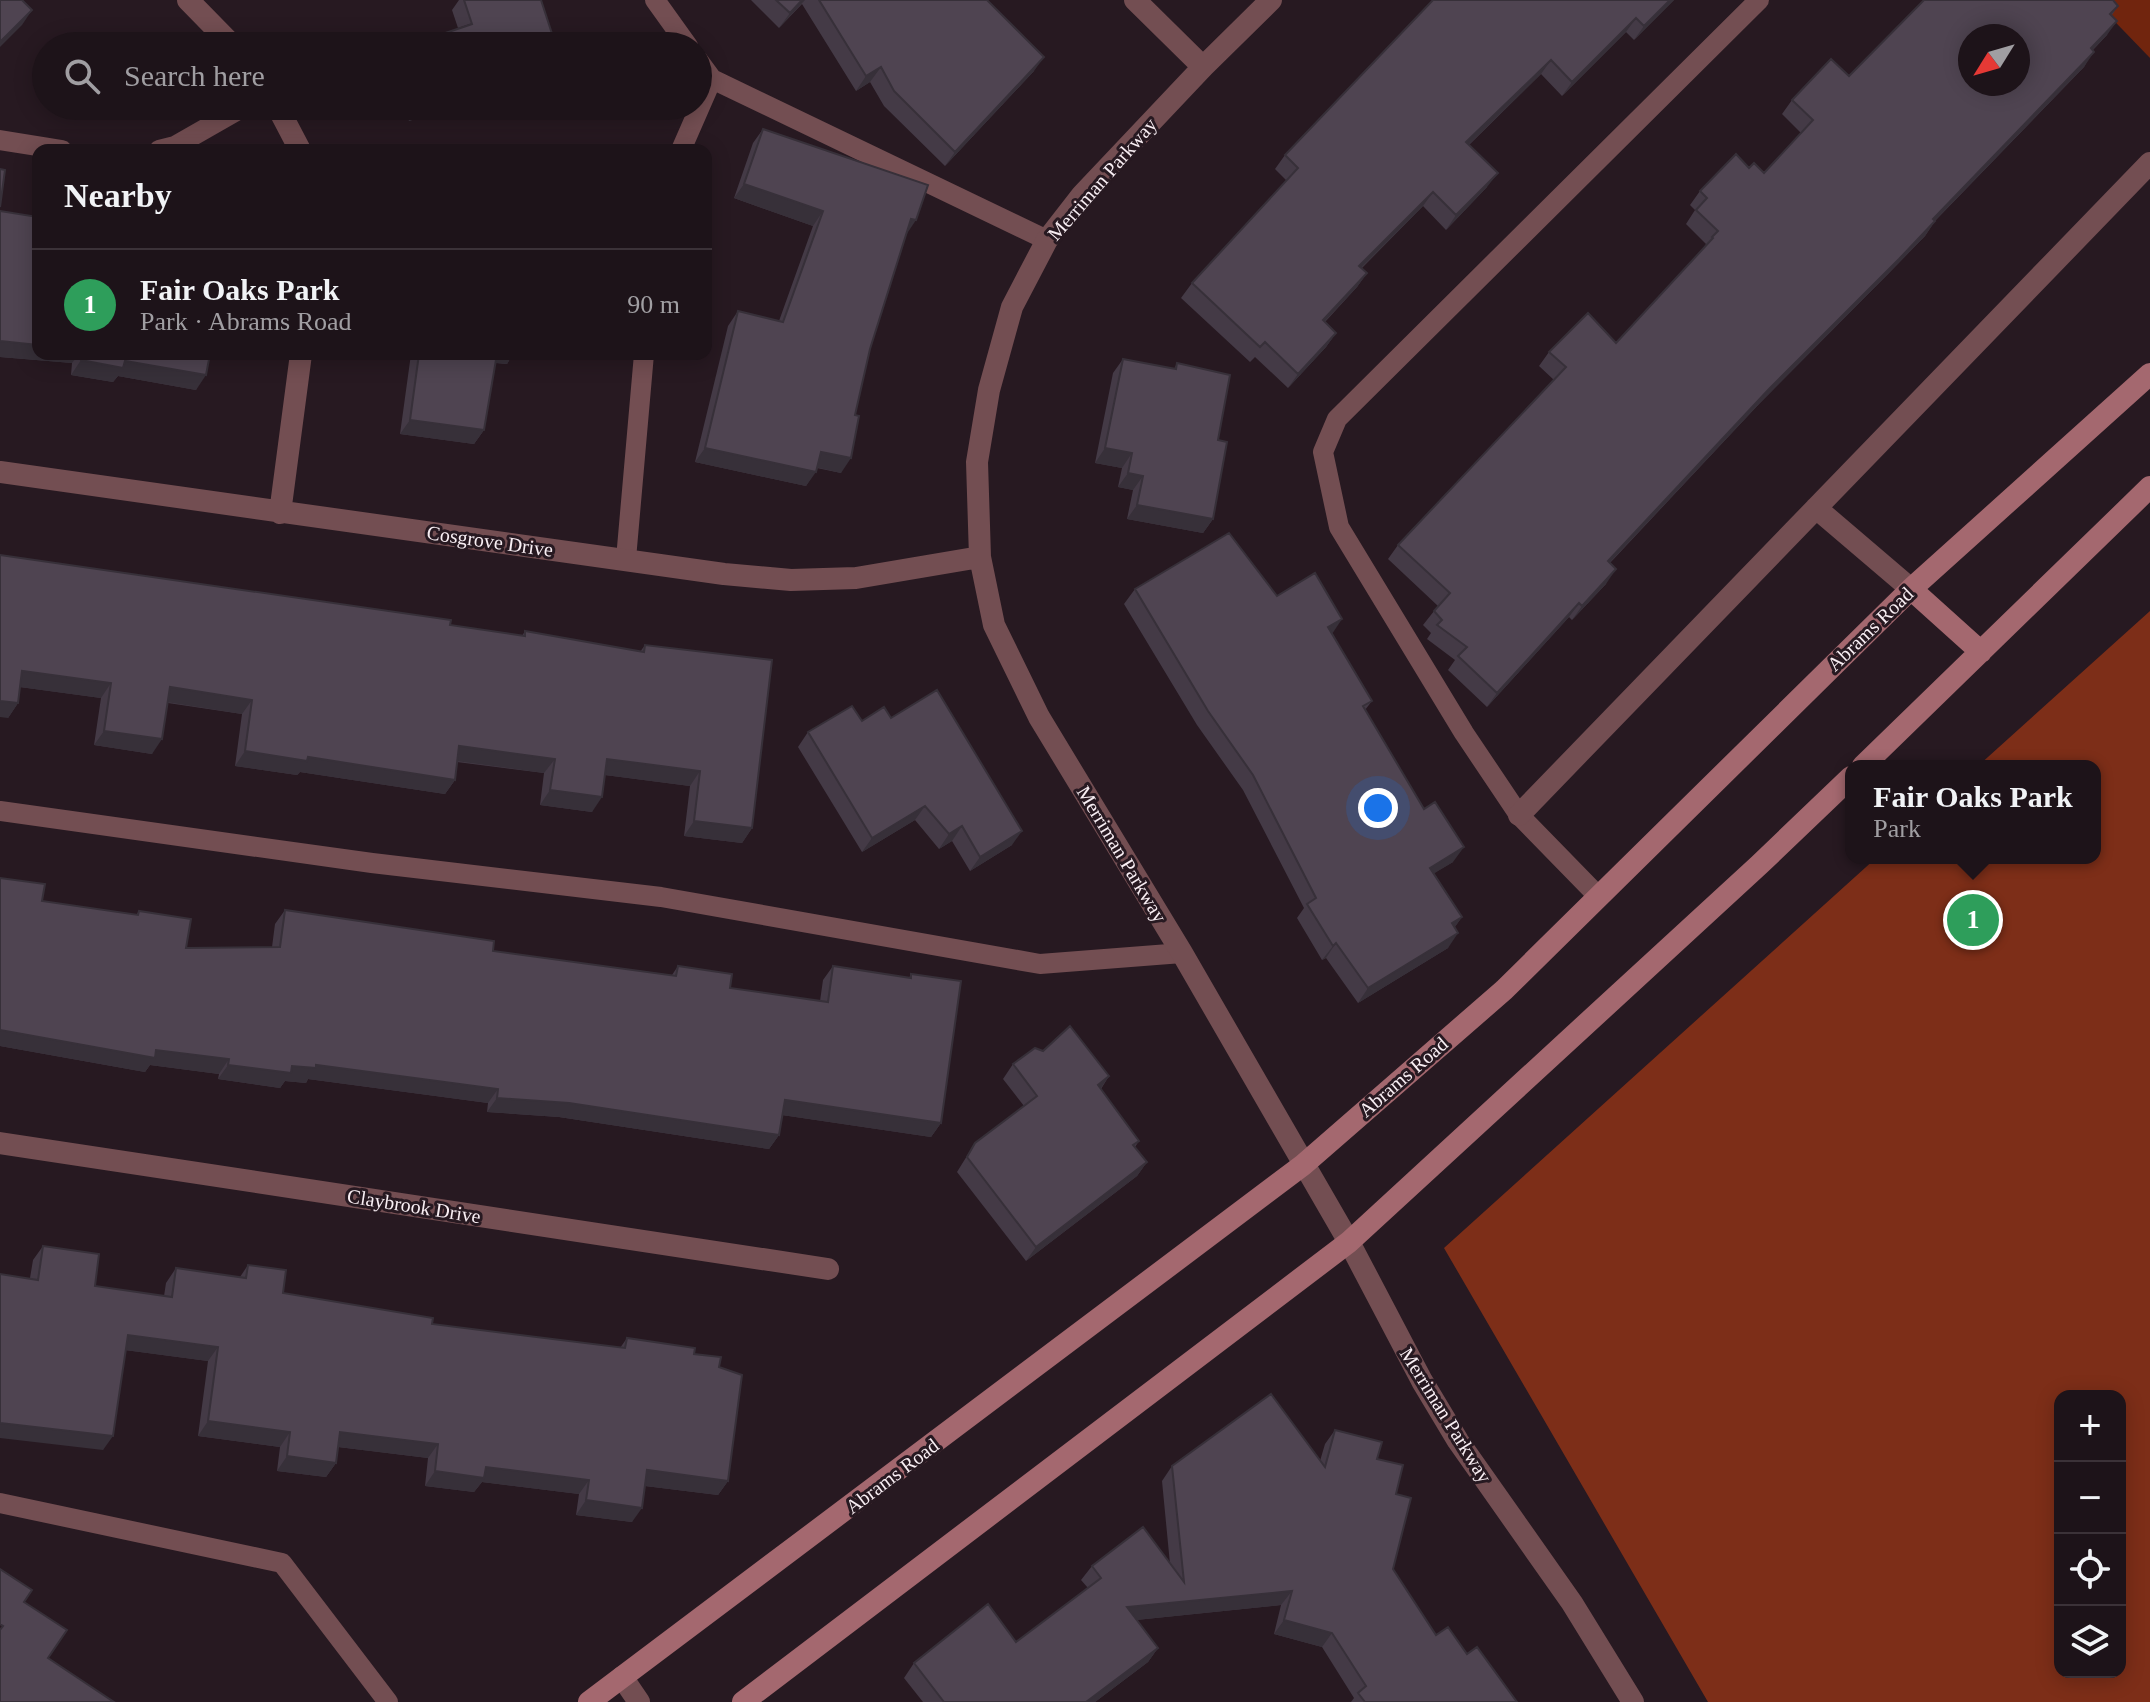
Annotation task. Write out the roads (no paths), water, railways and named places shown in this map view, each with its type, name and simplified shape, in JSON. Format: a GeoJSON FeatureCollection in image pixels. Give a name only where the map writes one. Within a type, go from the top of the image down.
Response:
{"type":"FeatureCollection","features":[{"type":"Feature","properties":{"kind":"main road","name":"Abrams Road"},"geometry":{"type":"LineString","coordinates":[[589,1702],[1303,1165],[1504,990],[1911,589],[2150,374]]}},
{"type":"Feature","properties":{"kind":"main road"},"geometry":{"type":"LineString","coordinates":[[1869,760],[2150,487]]}},
{"type":"Feature","properties":{"kind":"main road"},"geometry":{"type":"LineString","coordinates":[[1911,589],[1981,652]]}},
{"type":"Feature","properties":{"kind":"main road"},"geometry":{"type":"LineString","coordinates":[[743,1702],[1349,1242],[1845,783]]}},
{"type":"Feature","properties":{"kind":"street"},"geometry":{"type":"LineString","coordinates":[[188,0],[219,32]]}},
{"type":"Feature","properties":{"kind":"street"},"geometry":{"type":"LineString","coordinates":[[1135,0],[1203,67]]}},
{"type":"Feature","properties":{"kind":"street","name":"Merriman Parkway"},"geometry":{"type":"LineString","coordinates":[[1271,0],[1082,195],[1047,240],[1012,307],[989,390],[977,462],[980,557],[994,625],[1039,717],[1269,1101],[1349,1242],[1422,1381],[1451,1429],[1572,1603],[1633,1702]]}},
{"type":"Feature","properties":{"kind":"street"},"geometry":{"type":"LineString","coordinates":[[284,120],[297,144]]}},
{"type":"Feature","properties":{"kind":"street"},"geometry":{"type":"LineString","coordinates":[[1519,815],[2150,163]]}},
{"type":"Feature","properties":{"kind":"street"},"geometry":{"type":"LineString","coordinates":[[280,513],[300,360]]}},
{"type":"Feature","properties":{"kind":"street","name":"Cosgrove Drive"},"geometry":{"type":"LineString","coordinates":[[0,472],[724,574],[791,580],[856,578],[980,557]]}},
{"type":"Feature","properties":{"kind":"street"},"geometry":{"type":"LineString","coordinates":[[1816,508],[1911,589]]}},
{"type":"Feature","properties":{"kind":"street","name":"Claybrook Drive"},"geometry":{"type":"LineString","coordinates":[[0,1143],[828,1269]]}},
{"type":"Feature","properties":{"kind":"street"},"geometry":{"type":"LineString","coordinates":[[622,1677],[639,1702]]}},
{"type":"Feature","properties":{"kind":"lane"},"geometry":{"type":"LineString","coordinates":[[655,0],[678,32]]}},
{"type":"Feature","properties":{"kind":"lane"},"geometry":{"type":"LineString","coordinates":[[1598,896],[1519,815],[1464,733],[1339,527],[1323,452],[1337,419],[1759,0]]}},
{"type":"Feature","properties":{"kind":"lane"},"geometry":{"type":"LineString","coordinates":[[712,79],[1047,240]]}},
{"type":"Feature","properties":{"kind":"lane"},"geometry":{"type":"LineString","coordinates":[[178,144],[220,120]]}},
{"type":"Feature","properties":{"kind":"lane"},"geometry":{"type":"LineString","coordinates":[[684,144],[694,120]]}},
{"type":"Feature","properties":{"kind":"lane"},"geometry":{"type":"LineString","coordinates":[[0,140],[32,145]]}},
{"type":"Feature","properties":{"kind":"lane"},"geometry":{"type":"LineString","coordinates":[[626,559],[643,360]]}},
{"type":"Feature","properties":{"kind":"lane"},"geometry":{"type":"LineString","coordinates":[[0,811],[372,863],[661,897],[1040,964],[1182,953]]}},
{"type":"Feature","properties":{"kind":"lane"},"geometry":{"type":"LineString","coordinates":[[0,1503],[282,1563],[388,1702]]}},
{"type":"Feature","properties":{"kind":"place","name":"Fair Oaks Park"},"geometry":{"type":"Point","coordinates":[1973,920]}}]}
